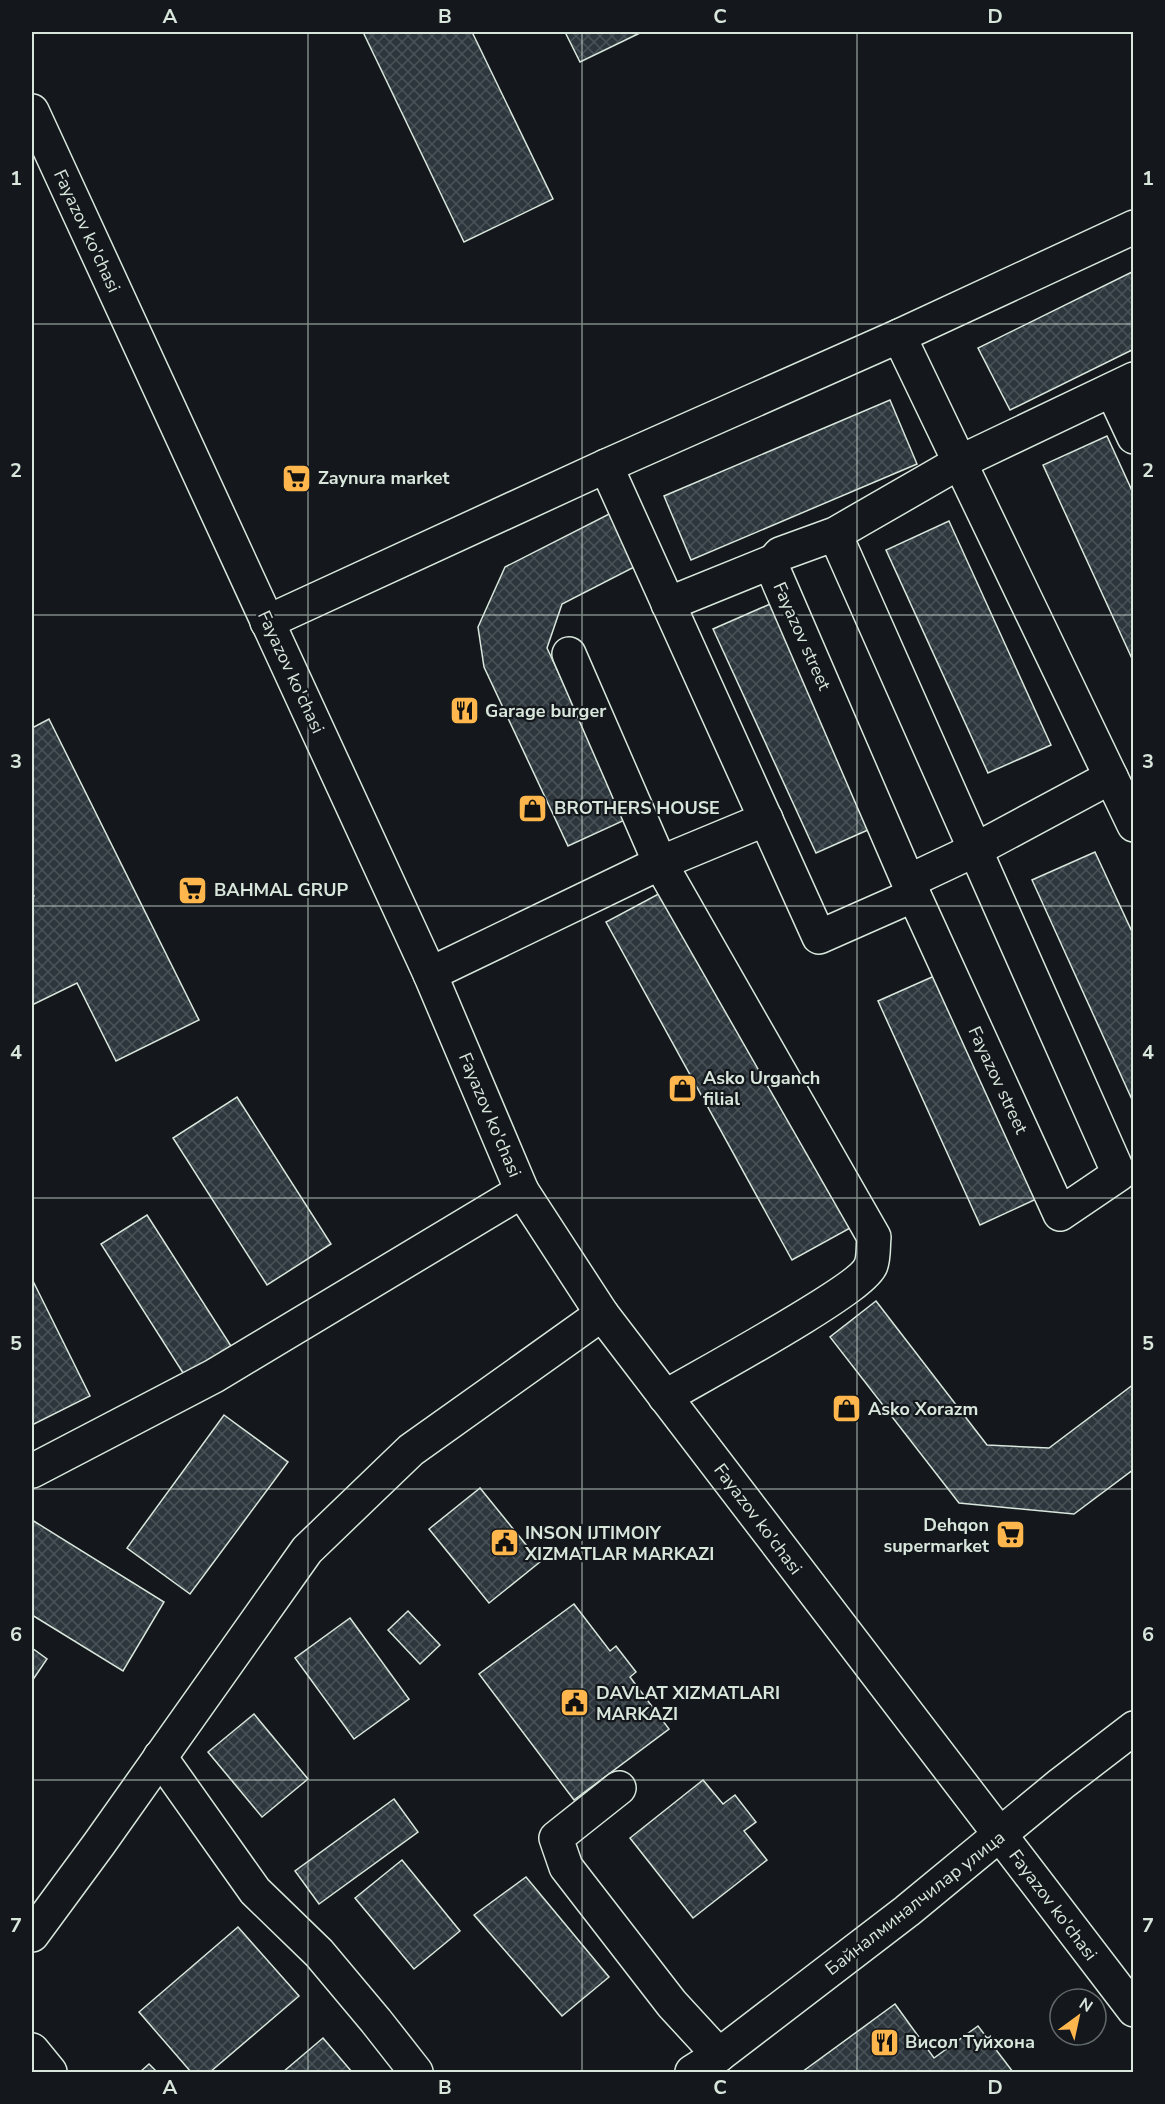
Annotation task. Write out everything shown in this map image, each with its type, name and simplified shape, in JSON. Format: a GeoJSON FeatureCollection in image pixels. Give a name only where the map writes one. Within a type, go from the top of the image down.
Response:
{"type":"FeatureCollection","features":[{"type":"Feature","properties":{"kind":"street","name":"Fayazov ko'chasi"},"geometry":{"type":"LineString","coordinates":[[32,111],[430,974],[522,1191],[602,1314],[1134,2010]]}},
{"type":"Feature","properties":{"kind":"street"},"geometry":{"type":"LineString","coordinates":[[267,622],[606,466],[899,336],[1134,226]]}},
{"type":"Feature","properties":{"kind":"street"},"geometry":{"type":"LineString","coordinates":[[899,336],[1134,825]]}},
{"type":"Feature","properties":{"kind":"street"},"geometry":{"type":"LineString","coordinates":[[835,534],[960,462],[1123,384],[1134,437]]}},
{"type":"Feature","properties":{"kind":"street"},"geometry":{"type":"LineString","coordinates":[[606,466],[819,938],[1111,777]]}},
{"type":"Feature","properties":{"kind":"street","name":"Fayazov street"},"geometry":{"type":"LineString","coordinates":[[835,534],[975,850],[1129,1178],[1060,1214],[911,888],[773,569],[774,561],[780,554],[835,534]]}},
{"type":"Feature","properties":{"kind":"street"},"geometry":{"type":"LineString","coordinates":[[668,604],[774,561]]}},
{"type":"Feature","properties":{"kind":"street"},"geometry":{"type":"LineString","coordinates":[[569,654],[660,863],[874,1237],[871,1266],[863,1276],[830,1300],[665,1397]]}},
{"type":"Feature","properties":{"kind":"street"},"geometry":{"type":"LineString","coordinates":[[430,974],[660,863],[766,819]]}},
{"type":"Feature","properties":{"kind":"street"},"geometry":{"type":"LineString","coordinates":[[32,1471],[214,1376],[522,1191]]}},
{"type":"Feature","properties":{"kind":"street"},"geometry":{"type":"LineString","coordinates":[[32,1935],[307,1550],[411,1450],[602,1314]]}},
{"type":"Feature","properties":{"kind":"street","name":"Байналминалчилар улица"},"geometry":{"type":"LineString","coordinates":[[692,2073],[719,2055],[897,1918],[1061,1784],[1134,1728]]}},
{"type":"Feature","properties":{"kind":"street"},"geometry":{"type":"LineString","coordinates":[[160,1757],[255,1891],[319,1953],[416,2073]]}},
{"type":"Feature","properties":{"kind":"street"},"geometry":{"type":"LineString","coordinates":[[618,1788],[556,1838],[566,1867],[672,2004],[719,2055]]}},
{"type":"Feature","properties":{"kind":"street"},"geometry":{"type":"LineString","coordinates":[[32,2050],[50,2073]]}},
{"type":"Feature","properties":{"kind":"building"},"geometry":{"type":"Polygon","coordinates":[[[363,32],[472,32],[553,199],[464,242],[363,32]]]}},
{"type":"Feature","properties":{"kind":"building"},"geometry":{"type":"Polygon","coordinates":[[[565,32],[642,32],[580,62],[565,32]]]}},
{"type":"Feature","properties":{"kind":"building"},"geometry":{"type":"Polygon","coordinates":[[[1134,271],[1134,349],[1010,410],[978,348],[1134,271]]]}},
{"type":"Feature","properties":{"kind":"building"},"geometry":{"type":"Polygon","coordinates":[[[890,400],[917,464],[691,560],[664,496],[890,400]]]}},
{"type":"Feature","properties":{"kind":"building"},"geometry":{"type":"Polygon","coordinates":[[[1107,436],[1134,495],[1134,663],[1043,465],[1107,436]]]}},
{"type":"Feature","properties":{"kind":"building"},"geometry":{"type":"Polygon","coordinates":[[[619,509],[646,561],[562,604],[547,648],[627,819],[568,846],[484,667],[478,627],[505,567],[619,509]]]}},
{"type":"Feature","properties":{"kind":"building"},"geometry":{"type":"Polygon","coordinates":[[[949,521],[1051,745],[988,773],[886,550],[949,521]]]}},
{"type":"Feature","properties":{"kind":"building"},"geometry":{"type":"Polygon","coordinates":[[[777,601],[879,825],[816,853],[713,629],[777,601]]]}},
{"type":"Feature","properties":{"kind":"building"},"geometry":{"type":"Polygon","coordinates":[[[49,719],[199,1020],[116,1061],[77,983],[32,1005],[32,897],[34,896],[32,892],[32,728],[49,719]]]}},
{"type":"Feature","properties":{"kind":"building"},"geometry":{"type":"Polygon","coordinates":[[[1095,852],[1134,936],[1134,1104],[1032,880],[1095,852]]]}},
{"type":"Feature","properties":{"kind":"building"},"geometry":{"type":"Polygon","coordinates":[[[666,890],[852,1227],[792,1260],[606,922],[666,890]]]}},
{"type":"Feature","properties":{"kind":"building"},"geometry":{"type":"Polygon","coordinates":[[[941,973],[1043,1196],[980,1225],[878,1001],[941,973]]]}},
{"type":"Feature","properties":{"kind":"building"},"geometry":{"type":"Polygon","coordinates":[[[237,1097],[331,1244],[267,1285],[173,1138],[237,1097]]]}},
{"type":"Feature","properties":{"kind":"building"},"geometry":{"type":"Polygon","coordinates":[[[147,1215],[231,1346],[185,1376],[101,1244],[147,1215]]]}},
{"type":"Feature","properties":{"kind":"building"},"geometry":{"type":"Polygon","coordinates":[[[32,1279],[90,1396],[32,1425],[32,1279]]]}},
{"type":"Feature","properties":{"kind":"building"},"geometry":{"type":"Polygon","coordinates":[[[876,1301],[987,1445],[1049,1448],[1134,1384],[1134,1469],[1074,1514],[959,1503],[830,1337],[876,1301]]]}},
{"type":"Feature","properties":{"kind":"building"},"geometry":{"type":"Polygon","coordinates":[[[224,1415],[288,1462],[190,1594],[127,1548],[224,1415]]]}},
{"type":"Feature","properties":{"kind":"building"},"geometry":{"type":"Polygon","coordinates":[[[480,1488],[540,1562],[489,1603],[429,1529],[480,1488]]]}},
{"type":"Feature","properties":{"kind":"building"},"geometry":{"type":"Polygon","coordinates":[[[32,1520],[164,1602],[123,1671],[32,1615],[32,1520]]]}},
{"type":"Feature","properties":{"kind":"building","name":"DAVLAT XIZMATLARI MARKAZI"},"geometry":{"type":"Polygon","coordinates":[[[574,1604],[610,1651],[616,1646],[636,1672],[630,1677],[669,1729],[574,1800],[479,1674],[574,1604]]]}},
{"type":"Feature","properties":{"kind":"building"},"geometry":{"type":"Polygon","coordinates":[[[408,1611],[440,1645],[420,1664],[388,1630],[408,1611]]]}},
{"type":"Feature","properties":{"kind":"building"},"geometry":{"type":"Polygon","coordinates":[[[350,1618],[409,1699],[354,1739],[295,1658],[350,1618]]]}},
{"type":"Feature","properties":{"kind":"building"},"geometry":{"type":"Polygon","coordinates":[[[32,1648],[47,1659],[32,1681],[32,1648]]]}},
{"type":"Feature","properties":{"kind":"building"},"geometry":{"type":"Polygon","coordinates":[[[254,1714],[308,1779],[262,1817],[208,1752],[254,1714]]]}},
{"type":"Feature","properties":{"kind":"building"},"geometry":{"type":"Polygon","coordinates":[[[703,1780],[723,1804],[735,1795],[756,1822],[744,1831],[767,1860],[693,1918],[630,1838],[703,1780]]]}},
{"type":"Feature","properties":{"kind":"building"},"geometry":{"type":"Polygon","coordinates":[[[394,1799],[418,1832],[319,1904],[295,1871],[394,1799]]]}},
{"type":"Feature","properties":{"kind":"building"},"geometry":{"type":"Polygon","coordinates":[[[402,1860],[460,1931],[414,1969],[355,1898],[402,1860]]]}},
{"type":"Feature","properties":{"kind":"building"},"geometry":{"type":"Polygon","coordinates":[[[526,1877],[609,1977],[562,2016],[474,1915],[526,1877]]]}},
{"type":"Feature","properties":{"kind":"building"},"geometry":{"type":"Polygon","coordinates":[[[238,1927],[299,1996],[210,2072],[191,2072],[139,2012],[238,1927]]]}},
{"type":"Feature","properties":{"kind":"building","name":"Висол Туйхона"},"geometry":{"type":"Polygon","coordinates":[[[895,2004],[934,2058],[978,2026],[1013,2072],[802,2072],[895,2004]]]}},
{"type":"Feature","properties":{"kind":"building"},"geometry":{"type":"Polygon","coordinates":[[[323,2038],[352,2072],[283,2072],[323,2038]]]}},
{"type":"Feature","properties":{"kind":"building"},"geometry":{"type":"Polygon","coordinates":[[[149,2064],[157,2072],[140,2072],[149,2064]]]}},
{"type":"Feature","properties":{"kind":"place","name":"Zaynura market"},"geometry":{"type":"Point","coordinates":[297,478]}},
{"type":"Feature","properties":{"kind":"place","name":"Garage burger"},"geometry":{"type":"Point","coordinates":[464,711]}},
{"type":"Feature","properties":{"kind":"place","name":"BROTHERS HOUSE"},"geometry":{"type":"Point","coordinates":[533,808]}},
{"type":"Feature","properties":{"kind":"place","name":"BAHMAL GRUP"},"geometry":{"type":"Point","coordinates":[193,890]}},
{"type":"Feature","properties":{"kind":"place","name":"Asko Urganch filial"},"geometry":{"type":"Point","coordinates":[682,1088]}},
{"type":"Feature","properties":{"kind":"place","name":"Asko Xorazm"},"geometry":{"type":"Point","coordinates":[847,1409]}},
{"type":"Feature","properties":{"kind":"place","name":"Dehqon supermarket"},"geometry":{"type":"Point","coordinates":[1010,1535]}},
{"type":"Feature","properties":{"kind":"place","name":"INSON IJTIMOIY XIZMATLAR MARKAZI"},"geometry":{"type":"Point","coordinates":[504,1543]}},
{"type":"Feature","properties":{"kind":"place","name":"DAVLAT XIZMATLARI MARKAZI"},"geometry":{"type":"Point","coordinates":[575,1703]}},
{"type":"Feature","properties":{"kind":"place","name":"Висол Туйхона"},"geometry":{"type":"Point","coordinates":[884,2042]}}]}
